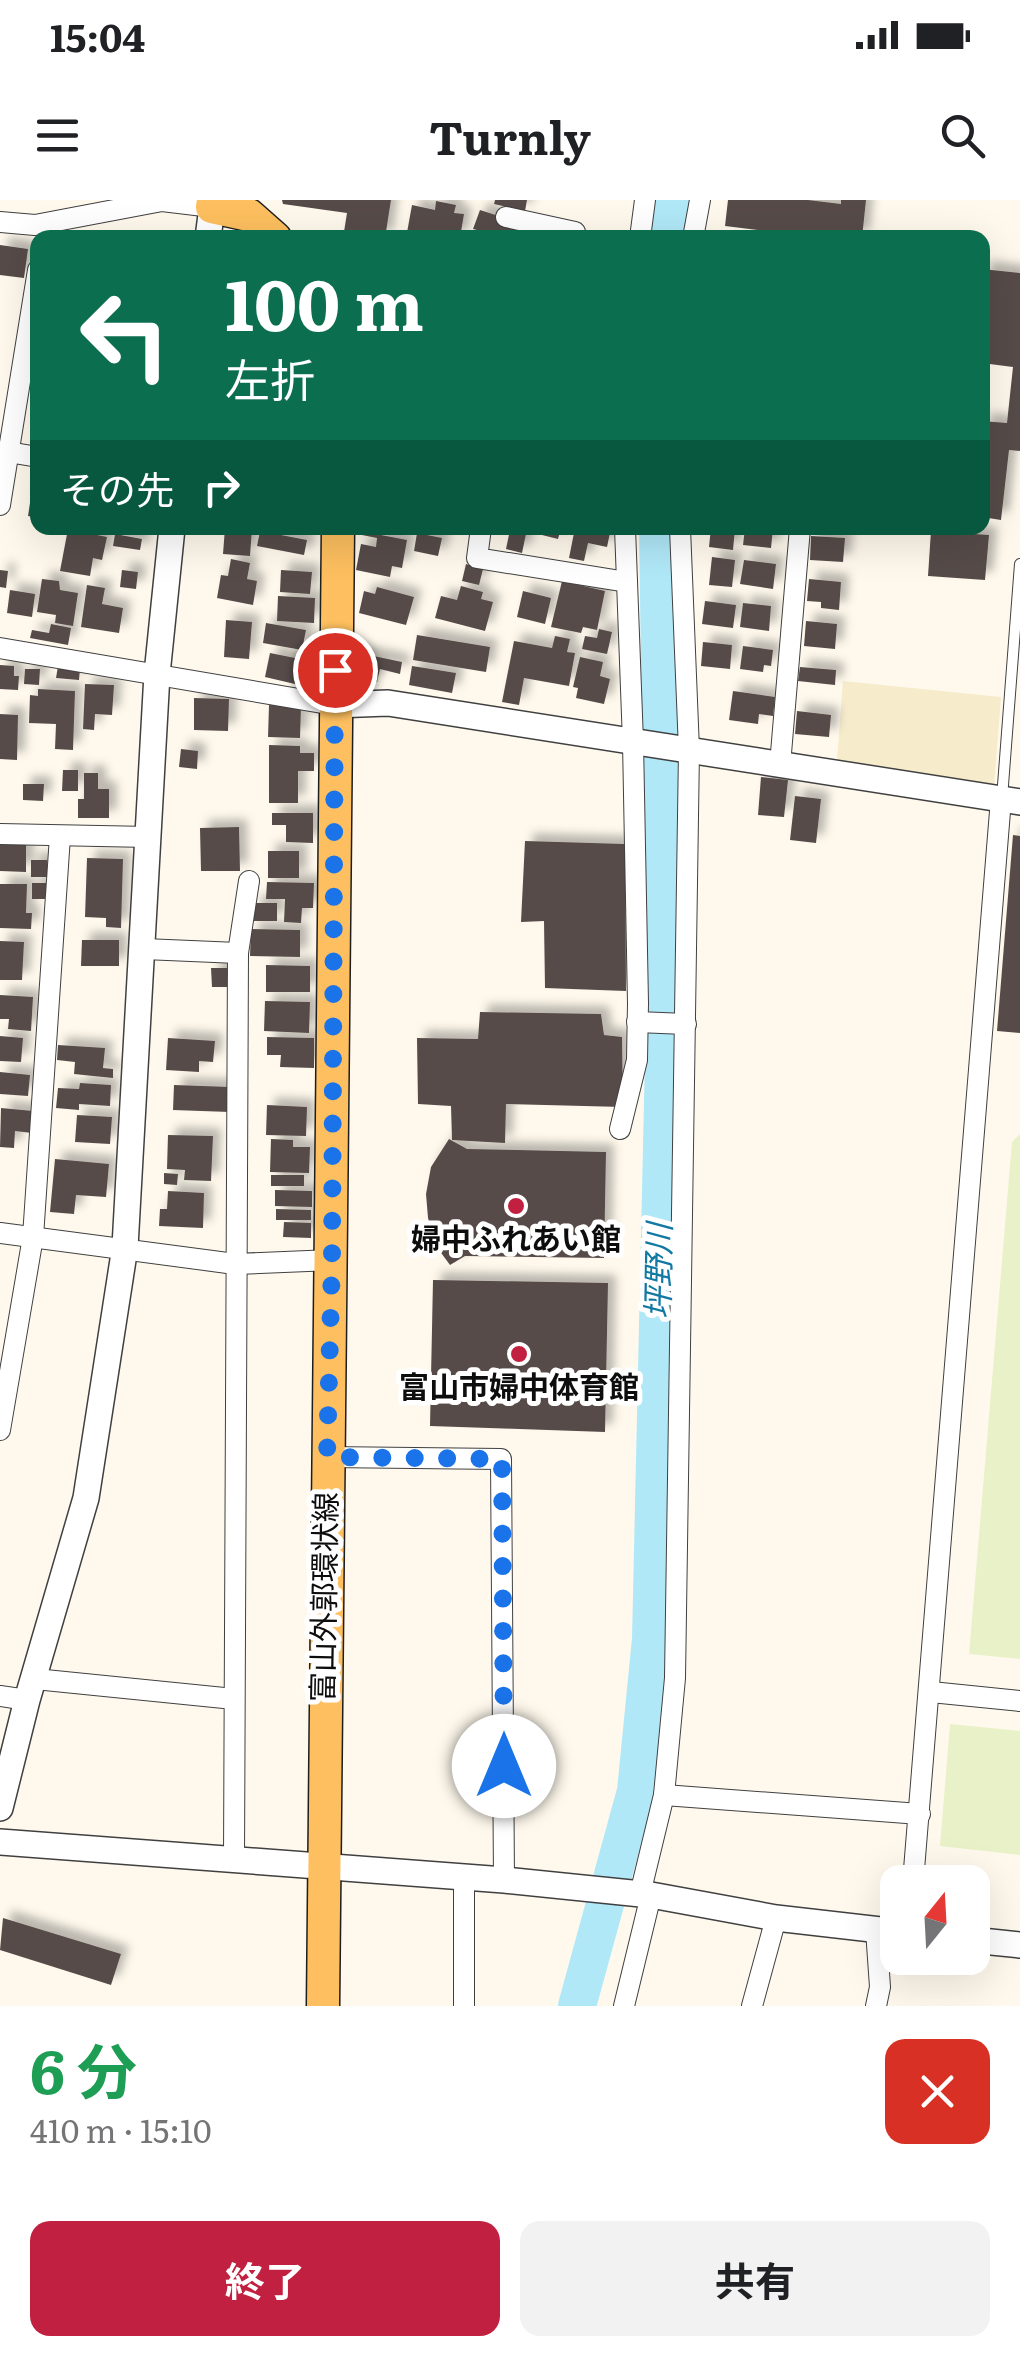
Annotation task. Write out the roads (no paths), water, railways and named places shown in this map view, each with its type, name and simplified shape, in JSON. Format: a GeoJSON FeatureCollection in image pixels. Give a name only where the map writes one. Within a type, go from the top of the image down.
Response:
{"type":"FeatureCollection","features":[{"type":"Feature","properties":{"kind":"main road"},"geometry":{"type":"LineString","coordinates":[[211,215],[248,215],[266,230]]}},
{"type":"Feature","properties":{"kind":"main road","name":"富山外郭環状線"},"geometry":{"type":"LineString","coordinates":[[323,2006],[338,535]]}},
{"type":"Feature","properties":{"kind":"street"},"geometry":{"type":"LineString","coordinates":[[0,222],[44,230],[162,200],[211,215]]}},
{"type":"Feature","properties":{"kind":"street"},"geometry":{"type":"LineString","coordinates":[[641,230],[645,200]]}},
{"type":"Feature","properties":{"kind":"street"},"geometry":{"type":"LineString","coordinates":[[695,230],[700,200]]}},
{"type":"Feature","properties":{"kind":"street"},"geometry":{"type":"LineString","coordinates":[[506,216],[566,230]]}},
{"type":"Feature","properties":{"kind":"street"},"geometry":{"type":"LineString","coordinates":[[0,505],[30,319]]}},
{"type":"Feature","properties":{"kind":"street"},"geometry":{"type":"LineString","coordinates":[[8,452],[30,456]]}},
{"type":"Feature","properties":{"kind":"street"},"geometry":{"type":"LineString","coordinates":[[0,1808],[86,1498],[125,1247],[157,674],[171,535]]}},
{"type":"Feature","properties":{"kind":"street"},"geometry":{"type":"LineString","coordinates":[[480,535],[476,558],[627,582]]}},
{"type":"Feature","properties":{"kind":"street"},"geometry":{"type":"LineString","coordinates":[[620,1129],[637,1060],[634,742],[625,535]]}},
{"type":"Feature","properties":{"kind":"street"},"geometry":{"type":"LineString","coordinates":[[624,2006],[641,1894],[664,1796],[676,1678],[689,750],[680,535]]}},
{"type":"Feature","properties":{"kind":"street"},"geometry":{"type":"LineString","coordinates":[[780,765],[799,535]]}},
{"type":"Feature","properties":{"kind":"street"},"geometry":{"type":"LineString","coordinates":[[0,648],[334,706],[388,702],[1011,800],[916,1865]]}},
{"type":"Feature","properties":{"kind":"street"},"geometry":{"type":"LineString","coordinates":[[0,834],[149,838]]}},
{"type":"Feature","properties":{"kind":"street"},"geometry":{"type":"LineString","coordinates":[[0,1430],[33,1237],[60,836]]}},
{"type":"Feature","properties":{"kind":"street"},"geometry":{"type":"LineString","coordinates":[[234,1858],[238,953],[250,880]]}},
{"type":"Feature","properties":{"kind":"street"},"geometry":{"type":"LineString","coordinates":[[144,949],[238,953]]}},
{"type":"Feature","properties":{"kind":"street"},"geometry":{"type":"LineString","coordinates":[[637,1022],[686,1024]]}},
{"type":"Feature","properties":{"kind":"street"},"geometry":{"type":"LineString","coordinates":[[0,1233],[235,1264],[332,1260]]}},
{"type":"Feature","properties":{"kind":"street"},"geometry":{"type":"LineString","coordinates":[[327,1457],[502,1459],[504,1880]]}},
{"type":"Feature","properties":{"kind":"street"},"geometry":{"type":"LineString","coordinates":[[0,1696],[31,1689],[234,1699]]}},
{"type":"Feature","properties":{"kind":"street"},"geometry":{"type":"LineString","coordinates":[[931,1692],[1020,1701]]}},
{"type":"Feature","properties":{"kind":"street"},"geometry":{"type":"LineString","coordinates":[[664,1796],[920,1814]]}},
{"type":"Feature","properties":{"kind":"street"},"geometry":{"type":"LineString","coordinates":[[0,1842],[504,1880],[641,1894],[776,1918],[880,1930]]}},
{"type":"Feature","properties":{"kind":"street"},"geometry":{"type":"LineString","coordinates":[[464,1878],[464,2006]]}},
{"type":"Feature","properties":{"kind":"street"},"geometry":{"type":"LineString","coordinates":[[752,2006],[776,1918]]}},
{"type":"Feature","properties":{"kind":"street"},"geometry":{"type":"LineString","coordinates":[[990,1942],[1020,1945]]}},
{"type":"Feature","properties":{"kind":"street"},"geometry":{"type":"LineString","coordinates":[[876,2006],[882,1975]]}},
{"type":"Feature","properties":{"kind":"lane"},"geometry":{"type":"LineString","coordinates":[[1011,800],[1020,564]]}},
{"type":"Feature","properties":{"kind":"waterway","name":"坪野川"},"geometry":{"type":"LineString","coordinates":[[670,230],[675,200]]}},
{"type":"Feature","properties":{"kind":"waterway","name":"坪野川"},"geometry":{"type":"LineString","coordinates":[[577,2006],[636,1791],[651,1639],[665,1012],[658,535]]}},
{"type":"Feature","properties":{"kind":"place","name":"婦中ふれあい館"},"geometry":{"type":"Point","coordinates":[516,1206]}},
{"type":"Feature","properties":{"kind":"place","name":"富山市婦中体育館"},"geometry":{"type":"Point","coordinates":[519,1354]}}]}
